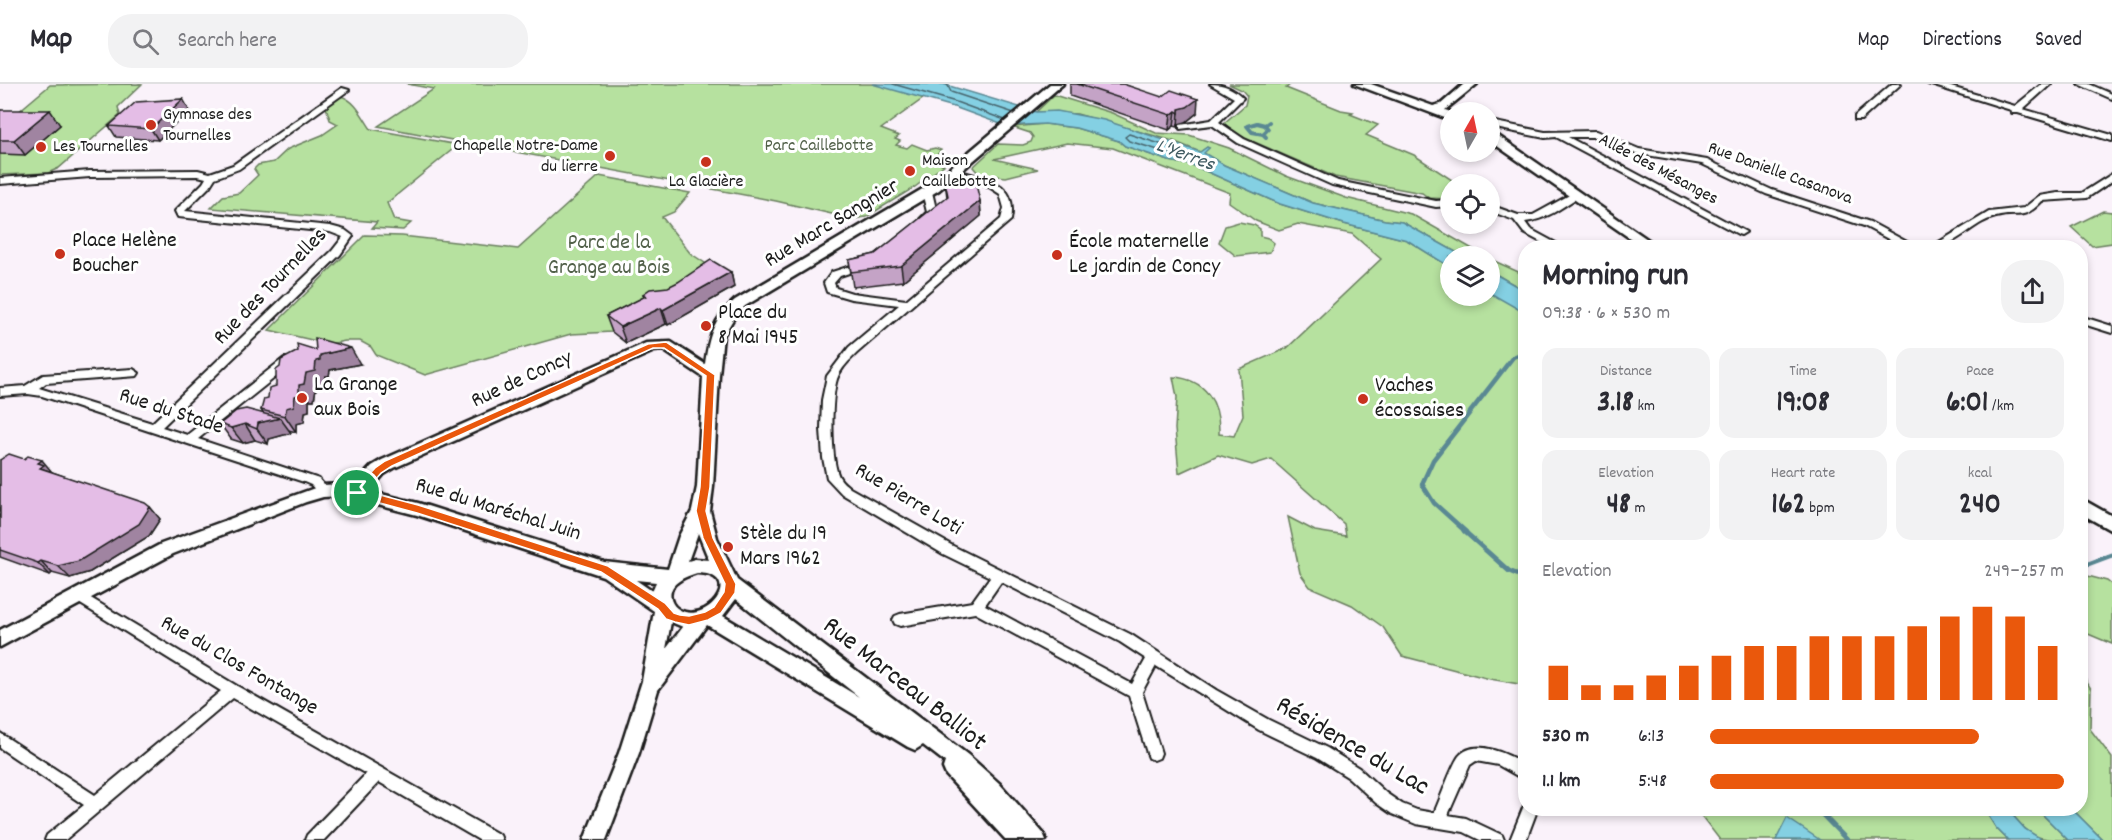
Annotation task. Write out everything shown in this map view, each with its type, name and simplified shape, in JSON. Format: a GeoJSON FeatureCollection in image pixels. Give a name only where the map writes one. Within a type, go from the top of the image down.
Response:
{"type":"FeatureCollection","features":[{"type":"Feature","properties":{"kind":"street","name":"Rue Marc Sangnier"},"geometry":{"type":"LineString","coordinates":[[711,375],[716,336],[729,314],[741,303],[940,183],[1028,106],[1057,84]]}},
{"type":"Feature","properties":{"kind":"street"},"geometry":{"type":"LineString","coordinates":[[1183,127],[1214,122],[1239,98],[1236,94],[1214,84]]}},
{"type":"Feature","properties":{"kind":"street"},"geometry":{"type":"LineString","coordinates":[[1360,84],[1440,111]]}},
{"type":"Feature","properties":{"kind":"street"},"geometry":{"type":"LineString","coordinates":[[1457,102],[1471,84]]}},
{"type":"Feature","properties":{"kind":"street"},"geometry":{"type":"LineString","coordinates":[[1858,118],[1897,84]]}},
{"type":"Feature","properties":{"kind":"street"},"geometry":{"type":"LineString","coordinates":[[1932,84],[2015,111],[2112,138]]}},
{"type":"Feature","properties":{"kind":"street"},"geometry":{"type":"LineString","coordinates":[[2015,111],[2047,84]]}},
{"type":"Feature","properties":{"kind":"street"},"geometry":{"type":"LineString","coordinates":[[2082,84],[2112,97]]}},
{"type":"Feature","properties":{"kind":"street","name":"Rue des Tournelles"},"geometry":{"type":"LineString","coordinates":[[154,428],[336,253],[348,236],[330,229],[181,216],[180,211],[207,184],[211,176],[236,167],[345,90]]}},
{"type":"Feature","properties":{"kind":"street"},"geometry":{"type":"LineString","coordinates":[[1214,122],[1241,141],[1335,183],[1440,204]]}},
{"type":"Feature","properties":{"kind":"street","name":"Rue Danielle Casanova"},"geometry":{"type":"LineString","coordinates":[[1500,125],[1559,136],[1596,134],[1636,150],[1704,162],[1768,192],[1867,224],[1898,240]]}},
{"type":"Feature","properties":{"kind":"street","name":"Allée des Mésanges"},"geometry":{"type":"LineString","coordinates":[[1559,136],[1741,232]]}},
{"type":"Feature","properties":{"kind":"street"},"geometry":{"type":"LineString","coordinates":[[1500,143],[1642,240]]}},
{"type":"Feature","properties":{"kind":"street"},"geometry":{"type":"LineString","coordinates":[[953,171],[982,182]]}},
{"type":"Feature","properties":{"kind":"street"},"geometry":{"type":"LineString","coordinates":[[0,181],[90,174],[198,172],[211,176]]}},
{"type":"Feature","properties":{"kind":"street"},"geometry":{"type":"LineString","coordinates":[[1948,240],[1992,214],[2027,211],[2039,199],[2084,196],[2112,177]]}},
{"type":"Feature","properties":{"kind":"street"},"geometry":{"type":"LineString","coordinates":[[940,183],[982,182]]}},
{"type":"Feature","properties":{"kind":"street","name":"Rue Pierre Loti"},"geometry":{"type":"LineString","coordinates":[[982,182],[1004,191],[1009,198],[1010,209],[1006,220],[853,350],[831,380],[826,400],[833,478],[846,491],[948,550],[1125,638],[1211,694]]}},
{"type":"Feature","properties":{"kind":"street"},"geometry":{"type":"LineString","coordinates":[[916,227],[932,213],[927,192]]}},
{"type":"Feature","properties":{"kind":"street"},"geometry":{"type":"LineString","coordinates":[[1500,212],[1520,219],[1540,218],[1575,195]]}},
{"type":"Feature","properties":{"kind":"street"},"geometry":{"type":"LineString","coordinates":[[1520,219],[1527,231],[1544,240]]}},
{"type":"Feature","properties":{"kind":"street"},"geometry":{"type":"LineString","coordinates":[[877,258],[871,263],[836,274],[829,283],[831,290],[851,296],[907,303]]}},
{"type":"Feature","properties":{"kind":"street"},"geometry":{"type":"LineString","coordinates":[[2088,322],[2112,330]]}},
{"type":"Feature","properties":{"kind":"street"},"geometry":{"type":"LineString","coordinates":[[2093,324],[2112,342]]}},
{"type":"Feature","properties":{"kind":"street","name":"Rue de Concy"},"geometry":{"type":"LineString","coordinates":[[349,491],[388,464],[651,346],[666,345],[711,375]]}},
{"type":"Feature","properties":{"kind":"street"},"geometry":{"type":"LineString","coordinates":[[189,440],[288,361]]}},
{"type":"Feature","properties":{"kind":"street"},"geometry":{"type":"LineString","coordinates":[[28,390],[43,378],[133,373]]}},
{"type":"Feature","properties":{"kind":"street"},"geometry":{"type":"LineString","coordinates":[[596,840],[629,753],[650,687],[663,608],[661,591],[673,575],[688,536],[701,511],[705,487],[711,375]]}},
{"type":"Feature","properties":{"kind":"street","name":"Rue du Stade"},"geometry":{"type":"LineString","coordinates":[[0,392],[28,390],[43,392],[315,482],[323,491]]}},
{"type":"Feature","properties":{"kind":"street"},"geometry":{"type":"LineString","coordinates":[[0,639],[167,549],[323,491],[349,491]]}},
{"type":"Feature","properties":{"kind":"street","name":"Rue du Maréchal Juin"},"geometry":{"type":"LineString","coordinates":[[349,491],[418,509],[604,569],[673,575]]}},
{"type":"Feature","properties":{"kind":"street"},"geometry":{"type":"LineString","coordinates":[[2088,509],[2112,524]]}},
{"type":"Feature","properties":{"kind":"street"},"geometry":{"type":"LineString","coordinates":[[650,687],[704,617],[725,602],[727,578],[708,538],[701,511]]}},
{"type":"Feature","properties":{"kind":"street"},"geometry":{"type":"LineString","coordinates":[[673,575],[695,566],[715,567],[727,578]]}},
{"type":"Feature","properties":{"kind":"street","name":"Rue du Maréchal Juin"},"geometry":{"type":"LineString","coordinates":[[604,569],[663,608]]}},
{"type":"Feature","properties":{"kind":"street"},"geometry":{"type":"LineString","coordinates":[[976,607],[999,575]]}},
{"type":"Feature","properties":{"kind":"street","name":"Rue Marceau Balliot"},"geometry":{"type":"LineString","coordinates":[[727,578],[875,698],[961,762],[992,790],[1035,840]]}},
{"type":"Feature","properties":{"kind":"street","name":"Rue du Clos Fontange"},"geometry":{"type":"LineString","coordinates":[[79,596],[232,690],[494,840]]}},
{"type":"Feature","properties":{"kind":"street"},"geometry":{"type":"LineString","coordinates":[[900,620],[976,607],[1135,692],[1154,753]]}},
{"type":"Feature","properties":{"kind":"street"},"geometry":{"type":"LineString","coordinates":[[663,608],[679,619],[704,617]]}},
{"type":"Feature","properties":{"kind":"street","name":"Rue Marceau Balliot"},"geometry":{"type":"LineString","coordinates":[[704,617],[890,725],[951,767],[1004,820],[1020,840]]}},
{"type":"Feature","properties":{"kind":"street"},"geometry":{"type":"LineString","coordinates":[[1135,692],[1154,657]]}},
{"type":"Feature","properties":{"kind":"street"},"geometry":{"type":"LineString","coordinates":[[53,840],[232,690]]}},
{"type":"Feature","properties":{"kind":"street","name":"Résidence du Lac"},"geometry":{"type":"LineString","coordinates":[[1211,694],[1264,725],[1322,753],[1354,773],[1381,798],[1397,809],[1416,817],[1466,825],[1496,840]]}},
{"type":"Feature","properties":{"kind":"street"},"geometry":{"type":"LineString","coordinates":[[0,740],[96,804]]}},
{"type":"Feature","properties":{"kind":"street","name":"Résidence du Lac"},"geometry":{"type":"LineString","coordinates":[[1438,821],[1465,760],[1474,754],[1495,757],[1518,768]]}},
{"type":"Feature","properties":{"kind":"street"},"geometry":{"type":"LineString","coordinates":[[313,840],[377,773]]}},
{"type":"Feature","properties":{"kind":"street"},"geometry":{"type":"LineString","coordinates":[[1518,840],[1527,816]]}},
{"type":"Feature","properties":{"kind":"green space","name":"Les Tournelles"},"geometry":{"type":"Polygon","coordinates":[[[142,84],[118,107],[120,115],[59,168],[48,173],[0,175],[0,127],[50,85],[142,84]]]}},
{"type":"Feature","properties":{"kind":"green space","name":"Parc Caillebotte"},"geometry":{"type":"Polygon","coordinates":[[[407,84],[876,84],[924,98],[881,129],[899,136],[895,139],[900,141],[896,145],[907,148],[912,144],[927,150],[935,148],[941,150],[933,160],[944,165],[915,187],[866,217],[853,219],[776,201],[378,126],[434,89],[407,84]]]}},
{"type":"Feature","properties":{"kind":"green space"},"geometry":{"type":"Polygon","coordinates":[[[1229,84],[1291,84],[1286,88],[1341,110],[1353,112],[1350,114],[1378,125],[1366,135],[1414,155],[1443,174],[1440,174],[1440,199],[1335,177],[1236,134],[1224,123],[1245,105],[1247,96],[1242,90],[1229,84]]]}},
{"type":"Feature","properties":{"kind":"green space"},"geometry":{"type":"Polygon","coordinates":[[[1054,95],[1112,113],[1156,133],[1189,135],[1229,148],[1286,176],[1346,198],[1411,214],[1440,230],[1440,234],[1446,234],[1467,246],[1445,246],[1402,222],[1313,203],[1224,165],[1203,153],[1209,148],[1207,147],[1200,152],[1173,141],[1077,114],[1036,112],[1054,95]]]}},
{"type":"Feature","properties":{"kind":"green space"},"geometry":{"type":"Polygon","coordinates":[[[341,96],[355,105],[371,129],[458,145],[387,203],[394,220],[411,223],[403,230],[372,228],[377,222],[211,208],[223,196],[239,193],[258,175],[254,169],[258,165],[274,162],[288,149],[322,135],[338,124],[330,120],[326,107],[341,96]]]}},
{"type":"Feature","properties":{"kind":"green space"},"geometry":{"type":"Polygon","coordinates":[[[1045,124],[1076,128],[1119,141],[1125,146],[1169,161],[1192,165],[1280,204],[1407,240],[1440,261],[1440,306],[1500,306],[1500,297],[1518,309],[1518,684],[1490,679],[1402,656],[1383,627],[1352,605],[1310,587],[1300,573],[1288,517],[1315,531],[1346,536],[1344,524],[1271,459],[1252,465],[1218,455],[1179,473],[1175,429],[1177,397],[1173,377],[1194,382],[1202,388],[1214,403],[1219,434],[1234,436],[1243,415],[1239,369],[1287,348],[1381,259],[1352,234],[1298,224],[1279,230],[1256,221],[1229,202],[1230,193],[1113,148],[1067,143],[994,159],[1038,169],[1006,177],[979,174],[973,167],[998,144],[1023,145],[1031,142],[1033,137],[1030,133],[1012,127],[1045,124]]]}},
{"type":"Feature","properties":{"kind":"green space","name":"Parc de la Grange au Bois"},"geometry":{"type":"Polygon","coordinates":[[[599,176],[690,193],[674,212],[662,217],[690,253],[720,273],[612,332],[571,334],[425,375],[376,355],[371,347],[360,341],[329,344],[269,330],[365,235],[402,236],[518,249],[599,176]]]}},
{"type":"Feature","properties":{"kind":"green space"},"geometry":{"type":"Polygon","coordinates":[[[2103,211],[2112,212],[2112,243],[2092,246],[2071,227],[2103,211]]]}},
{"type":"Feature","properties":{"kind":"green space"},"geometry":{"type":"Polygon","coordinates":[[[1239,222],[1254,225],[1260,229],[1260,236],[1274,243],[1270,252],[1236,256],[1219,242],[1225,226],[1239,222]]]}},
{"type":"Feature","properties":{"kind":"green space"},"geometry":{"type":"Polygon","coordinates":[[[1500,264],[1518,272],[1518,287],[1500,277],[1500,264]]]}},
{"type":"Feature","properties":{"kind":"green space"},"geometry":{"type":"Polygon","coordinates":[[[2088,576],[2107,581],[2112,585],[2112,644],[2088,634],[2088,576]]]}},
{"type":"Feature","properties":{"kind":"green space"},"geometry":{"type":"Polygon","coordinates":[[[2088,684],[2091,689],[2090,729],[2112,758],[2112,840],[2103,840],[2079,816],[2088,816],[2088,684]]]}},
{"type":"Feature","properties":{"kind":"green space"},"geometry":{"type":"Polygon","coordinates":[[[1701,816],[1988,816],[2008,840],[1720,840],[1701,816]]]}},
{"type":"Feature","properties":{"kind":"green space"},"geometry":{"type":"Polygon","coordinates":[[[2013,816],[2044,816],[2068,840],[2039,837],[2021,825],[2013,816]]]}},
{"type":"Feature","properties":{"kind":"water","name":"L'Yerres"},"geometry":{"type":"Polygon","coordinates":[[[872,84],[943,84],[1036,112],[1057,111],[1104,120],[1200,152],[1207,147],[1209,148],[1204,153],[1224,165],[1313,203],[1402,222],[1445,246],[1440,246],[1440,261],[1407,240],[1280,204],[1192,165],[1169,161],[1125,146],[1119,141],[1076,128],[1045,124],[1006,126],[954,107],[872,84]]]}},
{"type":"Feature","properties":{"kind":"water"},"geometry":{"type":"Polygon","coordinates":[[[1500,277],[1518,287],[1518,309],[1500,299],[1500,277]]]}},
{"type":"Feature","properties":{"kind":"water"},"geometry":{"type":"Polygon","coordinates":[[[1988,816],[2013,816],[2025,829],[2043,840],[2008,840],[1988,816]]]}},
{"type":"Feature","properties":{"kind":"water"},"geometry":{"type":"Polygon","coordinates":[[[2044,816],[2079,816],[2103,840],[2068,840],[2044,816]]]}},
{"type":"Feature","properties":{"kind":"water"},"geometry":{"type":"Polygon","coordinates":[[[1787,818],[1820,840],[1776,840],[1787,818]]]}},
{"type":"Feature","properties":{"kind":"building"},"geometry":{"type":"Polygon","coordinates":[[[1077,84],[1123,84],[1162,97],[1171,90],[1198,99],[1187,107],[1179,109],[1179,113],[1176,111],[1171,115],[1077,84]]]}},
{"type":"Feature","properties":{"kind":"building"},"geometry":{"type":"Polygon","coordinates":[[[183,99],[151,129],[109,126],[136,102],[183,99]]]}},
{"type":"Feature","properties":{"kind":"building"},"geometry":{"type":"Polygon","coordinates":[[[0,110],[50,110],[14,140],[0,140],[0,110]]]}},
{"type":"Feature","properties":{"kind":"building"},"geometry":{"type":"Polygon","coordinates":[[[958,173],[967,173],[968,177],[974,176],[980,201],[901,266],[851,272],[849,260],[875,254],[948,196],[945,182],[958,173]]]}},
{"type":"Feature","properties":{"kind":"building"},"geometry":{"type":"Polygon","coordinates":[[[711,260],[731,272],[663,310],[661,308],[620,327],[606,316],[646,296],[643,294],[650,289],[668,287],[678,282],[711,260]]]}},
{"type":"Feature","properties":{"kind":"building"},"geometry":{"type":"Polygon","coordinates":[[[315,338],[351,348],[320,355],[320,360],[316,361],[315,371],[306,373],[304,384],[299,385],[299,395],[295,396],[294,406],[286,408],[285,416],[261,410],[264,399],[268,398],[269,388],[276,386],[276,370],[280,367],[281,360],[298,351],[297,344],[316,350],[315,338]]]}},
{"type":"Feature","properties":{"kind":"building"},"geometry":{"type":"Polygon","coordinates":[[[246,409],[280,418],[258,423],[257,429],[245,424],[231,428],[220,424],[236,411],[246,409]]]}},
{"type":"Feature","properties":{"kind":"building"},"geometry":{"type":"Polygon","coordinates":[[[9,454],[24,459],[28,456],[42,460],[38,463],[44,465],[40,468],[145,503],[150,507],[139,524],[79,561],[58,566],[41,561],[38,563],[0,550],[0,460],[9,454]]]}},
{"type":"Feature","properties":{"kind":"waterway"},"geometry":{"type":"LineString","coordinates":[[1265,125],[1269,122]]}},
{"type":"Feature","properties":{"kind":"waterway"},"geometry":{"type":"LineString","coordinates":[[1263,134],[1252,132],[1247,126],[1257,123],[1265,125]]}},
{"type":"Feature","properties":{"kind":"waterway"},"geometry":{"type":"LineString","coordinates":[[1263,134],[1268,129],[1265,125]]}},
{"type":"Feature","properties":{"kind":"waterway"},"geometry":{"type":"LineString","coordinates":[[1263,134],[1266,137]]}},
{"type":"Feature","properties":{"kind":"waterway"},"geometry":{"type":"LineString","coordinates":[[1466,532],[1434,503],[1422,484],[1433,460],[1513,357],[1518,355]]}},
{"type":"Feature","properties":{"kind":"waterway"},"geometry":{"type":"LineString","coordinates":[[1464,531],[1509,571],[1518,575]]}},
{"type":"Feature","properties":{"kind":"waterway"},"geometry":{"type":"LineString","coordinates":[[2088,564],[2112,555]]}},
{"type":"Feature","properties":{"kind":"waterway"},"geometry":{"type":"LineString","coordinates":[[1824,816],[1847,840]]}},
{"type":"Feature","properties":{"kind":"place","name":"Gymnase des Tournelles"},"geometry":{"type":"Point","coordinates":[151,125]}},
{"type":"Feature","properties":{"kind":"place","name":"Les Tournelles"},"geometry":{"type":"Point","coordinates":[41,147]}},
{"type":"Feature","properties":{"kind":"place","name":"Chapelle Notre-Dame du lierre"},"geometry":{"type":"Point","coordinates":[610,156]}},
{"type":"Feature","properties":{"kind":"place","name":"La Glacière"},"geometry":{"type":"Point","coordinates":[706,162]}},
{"type":"Feature","properties":{"kind":"place","name":"Maison Caillebotte"},"geometry":{"type":"Point","coordinates":[910,171]}},
{"type":"Feature","properties":{"kind":"place","name":"Place Helène Boucher"},"geometry":{"type":"Point","coordinates":[60,254]}},
{"type":"Feature","properties":{"kind":"place","name":"École maternelle Le jardin de Concy"},"geometry":{"type":"Point","coordinates":[1057,255]}},
{"type":"Feature","properties":{"kind":"place","name":"Place du 8 Mai 1945"},"geometry":{"type":"Point","coordinates":[706,326]}},
{"type":"Feature","properties":{"kind":"place","name":"La Grange aux Bois"},"geometry":{"type":"Point","coordinates":[302,398]}},
{"type":"Feature","properties":{"kind":"place","name":"Vaches écossaises"},"geometry":{"type":"Point","coordinates":[1363,399]}},
{"type":"Feature","properties":{"kind":"place","name":"Stèle du 19 Mars 1962"},"geometry":{"type":"Point","coordinates":[728,547]}},
{"type":"Feature","properties":{"kind":"route"},"geometry":{"type":"LineString","coordinates":[[666,345],[711,375],[705,487],[701,511],[708,538],[723,572],[728,577],[730,593],[718,610],[708,616],[689,620],[679,619],[670,616],[662,606],[604,569],[418,509],[357,493],[378,470],[388,464],[651,346],[666,345]]}}]}
